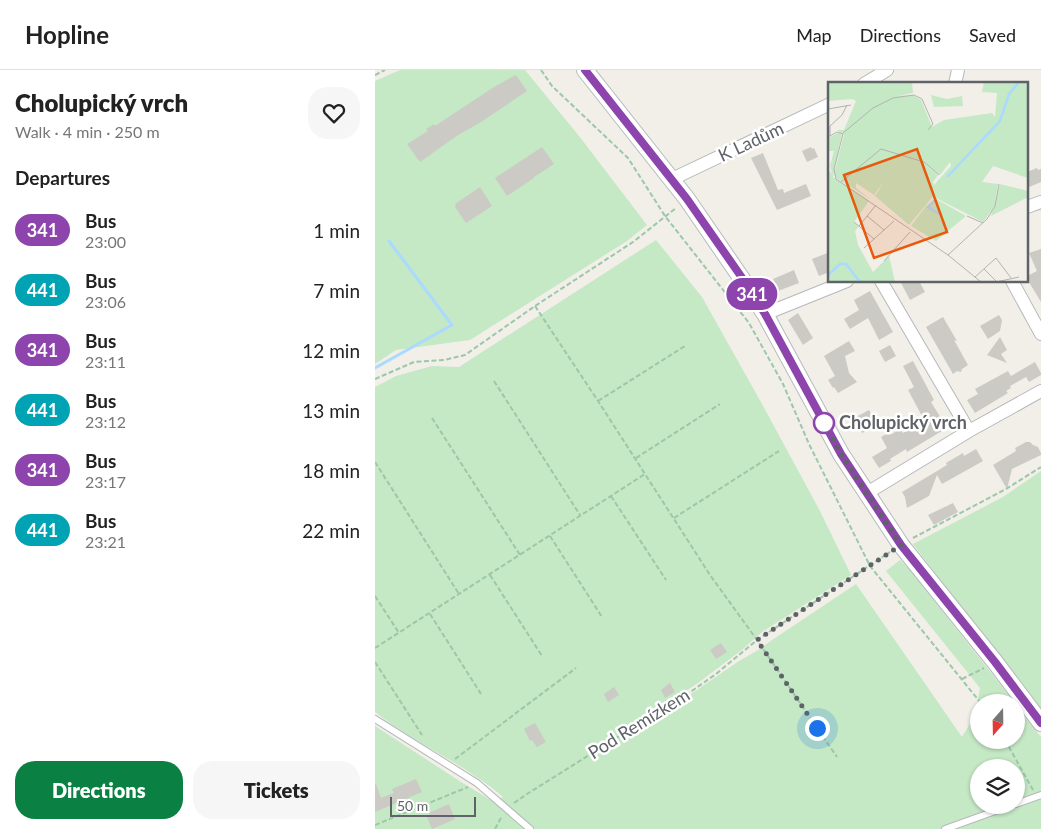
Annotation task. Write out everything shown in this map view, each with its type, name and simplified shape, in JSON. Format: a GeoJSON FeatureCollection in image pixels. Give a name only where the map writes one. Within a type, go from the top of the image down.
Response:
{"type":"FeatureCollection","features":[{"type":"Feature","properties":{"kind":"street"},"geometry":{"type":"LineString","coordinates":[[585,70],[693,207],[765,314],[841,454],[901,545],[995,662],[1041,723]]}},
{"type":"Feature","properties":{"kind":"street"},"geometry":{"type":"LineString","coordinates":[[867,82],[887,70]]}},
{"type":"Feature","properties":{"kind":"street","name":"K Ladům"},"geometry":{"type":"LineString","coordinates":[[672,179],[828,105]]}},
{"type":"Feature","properties":{"kind":"street"},"geometry":{"type":"LineString","coordinates":[[1029,206],[1041,202]]}},
{"type":"Feature","properties":{"kind":"street"},"geometry":{"type":"LineString","coordinates":[[765,314],[845,282]]}},
{"type":"Feature","properties":{"kind":"street"},"geometry":{"type":"LineString","coordinates":[[882,282],[969,431]]}},
{"type":"Feature","properties":{"kind":"street"},"geometry":{"type":"LineString","coordinates":[[1013,282],[1041,334]]}},
{"type":"Feature","properties":{"kind":"street"},"geometry":{"type":"LineString","coordinates":[[867,493],[1041,390]]}},
{"type":"Feature","properties":{"kind":"lane"},"geometry":{"type":"LineString","coordinates":[[375,719],[477,783],[530,829]]}},
{"type":"Feature","properties":{"kind":"lane"},"geometry":{"type":"LineString","coordinates":[[1025,801],[1039,796]]}},
{"type":"Feature","properties":{"kind":"lane"},"geometry":{"type":"LineString","coordinates":[[945,829],[987,814]]}},
{"type":"Feature","properties":{"kind":"path"},"geometry":{"type":"LineString","coordinates":[[375,75],[385,70]]}},
{"type":"Feature","properties":{"kind":"path"},"geometry":{"type":"LineString","coordinates":[[541,70],[552,86],[627,158],[665,216],[749,323],[783,384],[809,444],[870,566],[973,694]]}},
{"type":"Feature","properties":{"kind":"path"},"geometry":{"type":"LineString","coordinates":[[375,379],[414,362],[444,360],[465,355],[535,306],[633,242],[665,216]]}},
{"type":"Feature","properties":{"kind":"path"},"geometry":{"type":"LineString","coordinates":[[535,306],[598,400],[709,575],[757,640],[837,757]]}},
{"type":"Feature","properties":{"kind":"path"},"geometry":{"type":"LineString","coordinates":[[598,400],[685,346]]}},
{"type":"Feature","properties":{"kind":"path"},"geometry":{"type":"LineString","coordinates":[[494,381],[580,515]]}},
{"type":"Feature","properties":{"kind":"path"},"geometry":{"type":"LineString","coordinates":[[635,458],[720,404]]}},
{"type":"Feature","properties":{"kind":"path"},"geometry":{"type":"LineString","coordinates":[[432,418],[520,555]]}},
{"type":"Feature","properties":{"kind":"path"},"geometry":{"type":"LineString","coordinates":[[673,518],[779,452]]}},
{"type":"Feature","properties":{"kind":"path"},"geometry":{"type":"LineString","coordinates":[[375,462],[459,594]]}},
{"type":"Feature","properties":{"kind":"path","name":"Pod Remízkem"},"geometry":{"type":"LineString","coordinates":[[506,809],[626,732],[669,707],[716,674],[757,640],[901,545],[1006,489],[1041,467]]}},
{"type":"Feature","properties":{"kind":"path"},"geometry":{"type":"LineString","coordinates":[[375,648],[645,474]]}},
{"type":"Feature","properties":{"kind":"path"},"geometry":{"type":"LineString","coordinates":[[611,496],[666,580]]}},
{"type":"Feature","properties":{"kind":"path"},"geometry":{"type":"LineString","coordinates":[[550,536],[603,617]]}},
{"type":"Feature","properties":{"kind":"path"},"geometry":{"type":"LineString","coordinates":[[490,574],[541,656]]}},
{"type":"Feature","properties":{"kind":"path"},"geometry":{"type":"LineString","coordinates":[[375,596],[399,633]]}},
{"type":"Feature","properties":{"kind":"path"},"geometry":{"type":"LineString","coordinates":[[430,614],[481,694]]}},
{"type":"Feature","properties":{"kind":"path"},"geometry":{"type":"LineString","coordinates":[[375,662],[423,735]]}},
{"type":"Feature","properties":{"kind":"path"},"geometry":{"type":"LineString","coordinates":[[961,679],[995,662]]}},
{"type":"Feature","properties":{"kind":"path"},"geometry":{"type":"LineString","coordinates":[[447,764],[576,668]]}},
{"type":"Feature","properties":{"kind":"path"},"geometry":{"type":"LineString","coordinates":[[1010,749],[1039,796]]}},
{"type":"Feature","properties":{"kind":"path"},"geometry":{"type":"LineString","coordinates":[[375,825],[477,783]]}},
{"type":"Feature","properties":{"kind":"path"},"geometry":{"type":"LineString","coordinates":[[495,829],[506,809]]}},
{"type":"Feature","properties":{"kind":"green space"},"geometry":{"type":"Polygon","coordinates":[[[400,70],[525,70],[579,136],[647,225],[627,241],[470,340],[396,350],[375,364],[375,81],[400,70]]]}},
{"type":"Feature","properties":{"kind":"green space"},"geometry":{"type":"Polygon","coordinates":[[[656,240],[702,297],[820,511],[851,575],[762,632],[698,683],[618,735],[620,738],[691,694],[856,584],[962,737],[970,723],[970,749],[1025,749],[1025,717],[1041,737],[1041,829],[375,829],[375,726],[494,802],[503,797],[472,774],[406,734],[375,712],[375,387],[396,376],[432,366],[459,367],[656,240]]]}},
{"type":"Feature","properties":{"kind":"green space"},"geometry":{"type":"Polygon","coordinates":[[[1041,471],[1041,712],[913,544],[1003,497],[1041,471]]]}},
{"type":"Feature","properties":{"kind":"green space"},"geometry":{"type":"Polygon","coordinates":[[[900,560],[1008,694],[979,694],[980,688],[886,571],[900,560]]]}},
{"type":"Feature","properties":{"kind":"building"},"geometry":{"type":"Polygon","coordinates":[[[516,75],[527,91],[420,162],[407,144],[428,131],[426,129],[434,124],[435,126],[494,87],[516,75]]]}},
{"type":"Feature","properties":{"kind":"building"},"geometry":{"type":"Polygon","coordinates":[[[542,147],[554,164],[507,196],[495,178],[542,147]]]}},
{"type":"Feature","properties":{"kind":"building"},"geometry":{"type":"Polygon","coordinates":[[[811,147],[812,149],[814,148],[818,157],[807,162],[802,151],[811,147]]]}},
{"type":"Feature","properties":{"kind":"building"},"geometry":{"type":"Polygon","coordinates":[[[763,153],[778,190],[783,189],[784,193],[806,184],[811,196],[777,210],[751,158],[763,153]]]}},
{"type":"Feature","properties":{"kind":"building"},"geometry":{"type":"Polygon","coordinates":[[[1037,168],[1038,170],[1041,169],[1041,182],[1029,187],[1029,171],[1037,168]]]}},
{"type":"Feature","properties":{"kind":"building"},"geometry":{"type":"Polygon","coordinates":[[[480,187],[492,206],[466,223],[455,207],[455,204],[480,187]]]}},
{"type":"Feature","properties":{"kind":"building"},"geometry":{"type":"Polygon","coordinates":[[[1041,249],[1041,302],[1029,282],[1029,275],[1037,271],[1029,253],[1041,249]]]}},
{"type":"Feature","properties":{"kind":"building"},"geometry":{"type":"Polygon","coordinates":[[[828,253],[828,273],[819,276],[812,259],[828,253]]]}},
{"type":"Feature","properties":{"kind":"building"},"geometry":{"type":"Polygon","coordinates":[[[794,270],[799,283],[778,291],[773,279],[794,270]]]}},
{"type":"Feature","properties":{"kind":"building"},"geometry":{"type":"Polygon","coordinates":[[[901,282],[920,282],[925,292],[910,300],[901,282]]]}},
{"type":"Feature","properties":{"kind":"building"},"geometry":{"type":"Polygon","coordinates":[[[870,291],[893,332],[879,340],[868,318],[850,329],[844,319],[859,310],[854,300],[870,291]]]}},
{"type":"Feature","properties":{"kind":"building"},"geometry":{"type":"Polygon","coordinates":[[[798,313],[813,338],[803,345],[788,320],[798,313]]]}},
{"type":"Feature","properties":{"kind":"building"},"geometry":{"type":"Polygon","coordinates":[[[999,315],[1002,320],[1000,331],[988,339],[980,326],[999,315]]]}},
{"type":"Feature","properties":{"kind":"building"},"geometry":{"type":"Polygon","coordinates":[[[943,317],[968,365],[961,372],[957,371],[953,374],[926,327],[943,317]]]}},
{"type":"Feature","properties":{"kind":"building"},"geometry":{"type":"Polygon","coordinates":[[[1000,337],[1007,350],[1001,354],[1007,363],[987,355],[1000,337]]]}},
{"type":"Feature","properties":{"kind":"building"},"geometry":{"type":"Polygon","coordinates":[[[849,341],[855,351],[845,356],[849,373],[857,382],[838,393],[828,380],[835,376],[824,356],[849,341]]]}},
{"type":"Feature","properties":{"kind":"building"},"geometry":{"type":"Polygon","coordinates":[[[890,345],[896,356],[885,362],[879,351],[890,345]]]}},
{"type":"Feature","properties":{"kind":"building"},"geometry":{"type":"Polygon","coordinates":[[[913,361],[934,400],[931,402],[941,418],[946,420],[945,425],[947,428],[907,452],[906,449],[879,468],[872,457],[887,448],[881,437],[890,432],[892,434],[900,429],[903,433],[918,424],[916,422],[923,418],[908,390],[914,387],[903,366],[913,361]]]}},
{"type":"Feature","properties":{"kind":"building"},"geometry":{"type":"Polygon","coordinates":[[[1035,362],[1041,375],[1029,382],[1026,377],[1010,386],[1011,388],[1006,391],[1008,393],[975,413],[967,400],[978,394],[975,389],[1008,371],[1011,376],[1035,362]]]}},
{"type":"Feature","properties":{"kind":"building"},"geometry":{"type":"Polygon","coordinates":[[[869,410],[877,425],[862,433],[854,418],[869,410]]]}},
{"type":"Feature","properties":{"kind":"building"},"geometry":{"type":"Polygon","coordinates":[[[1030,442],[1038,447],[1041,455],[1012,469],[1007,489],[993,465],[1016,451],[1015,448],[1030,442]]]}},
{"type":"Feature","properties":{"kind":"building"},"geometry":{"type":"Polygon","coordinates":[[[976,449],[983,461],[942,484],[937,475],[929,496],[907,508],[902,492],[963,453],[964,456],[976,449]]]}},
{"type":"Feature","properties":{"kind":"building"},"geometry":{"type":"Polygon","coordinates":[[[953,503],[958,512],[934,525],[928,515],[953,503]]]}},
{"type":"Feature","properties":{"kind":"building"},"geometry":{"type":"Polygon","coordinates":[[[721,643],[727,652],[716,659],[710,650],[721,643]]]}},
{"type":"Feature","properties":{"kind":"building"},"geometry":{"type":"Polygon","coordinates":[[[670,683],[675,692],[665,698],[661,690],[670,683]]]}},
{"type":"Feature","properties":{"kind":"building"},"geometry":{"type":"Polygon","coordinates":[[[614,687],[619,695],[608,702],[604,694],[614,687]]]}},
{"type":"Feature","properties":{"kind":"building"},"geometry":{"type":"Polygon","coordinates":[[[535,723],[546,742],[537,747],[532,740],[530,741],[524,729],[535,723]]]}},
{"type":"Feature","properties":{"kind":"building"},"geometry":{"type":"Polygon","coordinates":[[[416,779],[422,792],[375,812],[376,784],[381,798],[394,793],[392,789],[416,779]]]}},
{"type":"Feature","properties":{"kind":"building"},"geometry":{"type":"Polygon","coordinates":[[[449,804],[455,819],[432,829],[427,817],[430,816],[429,813],[449,804]]]}},
{"type":"Feature","properties":{"kind":"waterway"},"geometry":{"type":"LineString","coordinates":[[375,368],[452,325],[389,241]]}},
{"type":"Feature","properties":{"kind":"bus line","name":"341"},"geometry":{"type":"LineString","coordinates":[[585,70],[687,199],[745,282],[765,314],[841,454],[901,545],[995,662],[1041,723]]}},
{"type":"Feature","properties":{"kind":"place","name":"Cholupický vrch"},"geometry":{"type":"Point","coordinates":[824,423]}},
{"type":"Feature","properties":{"kind":"route"},"geometry":{"type":"LineString","coordinates":[[817,728],[757,640],[901,545],[841,454],[822,419],[824,423]]}}]}
